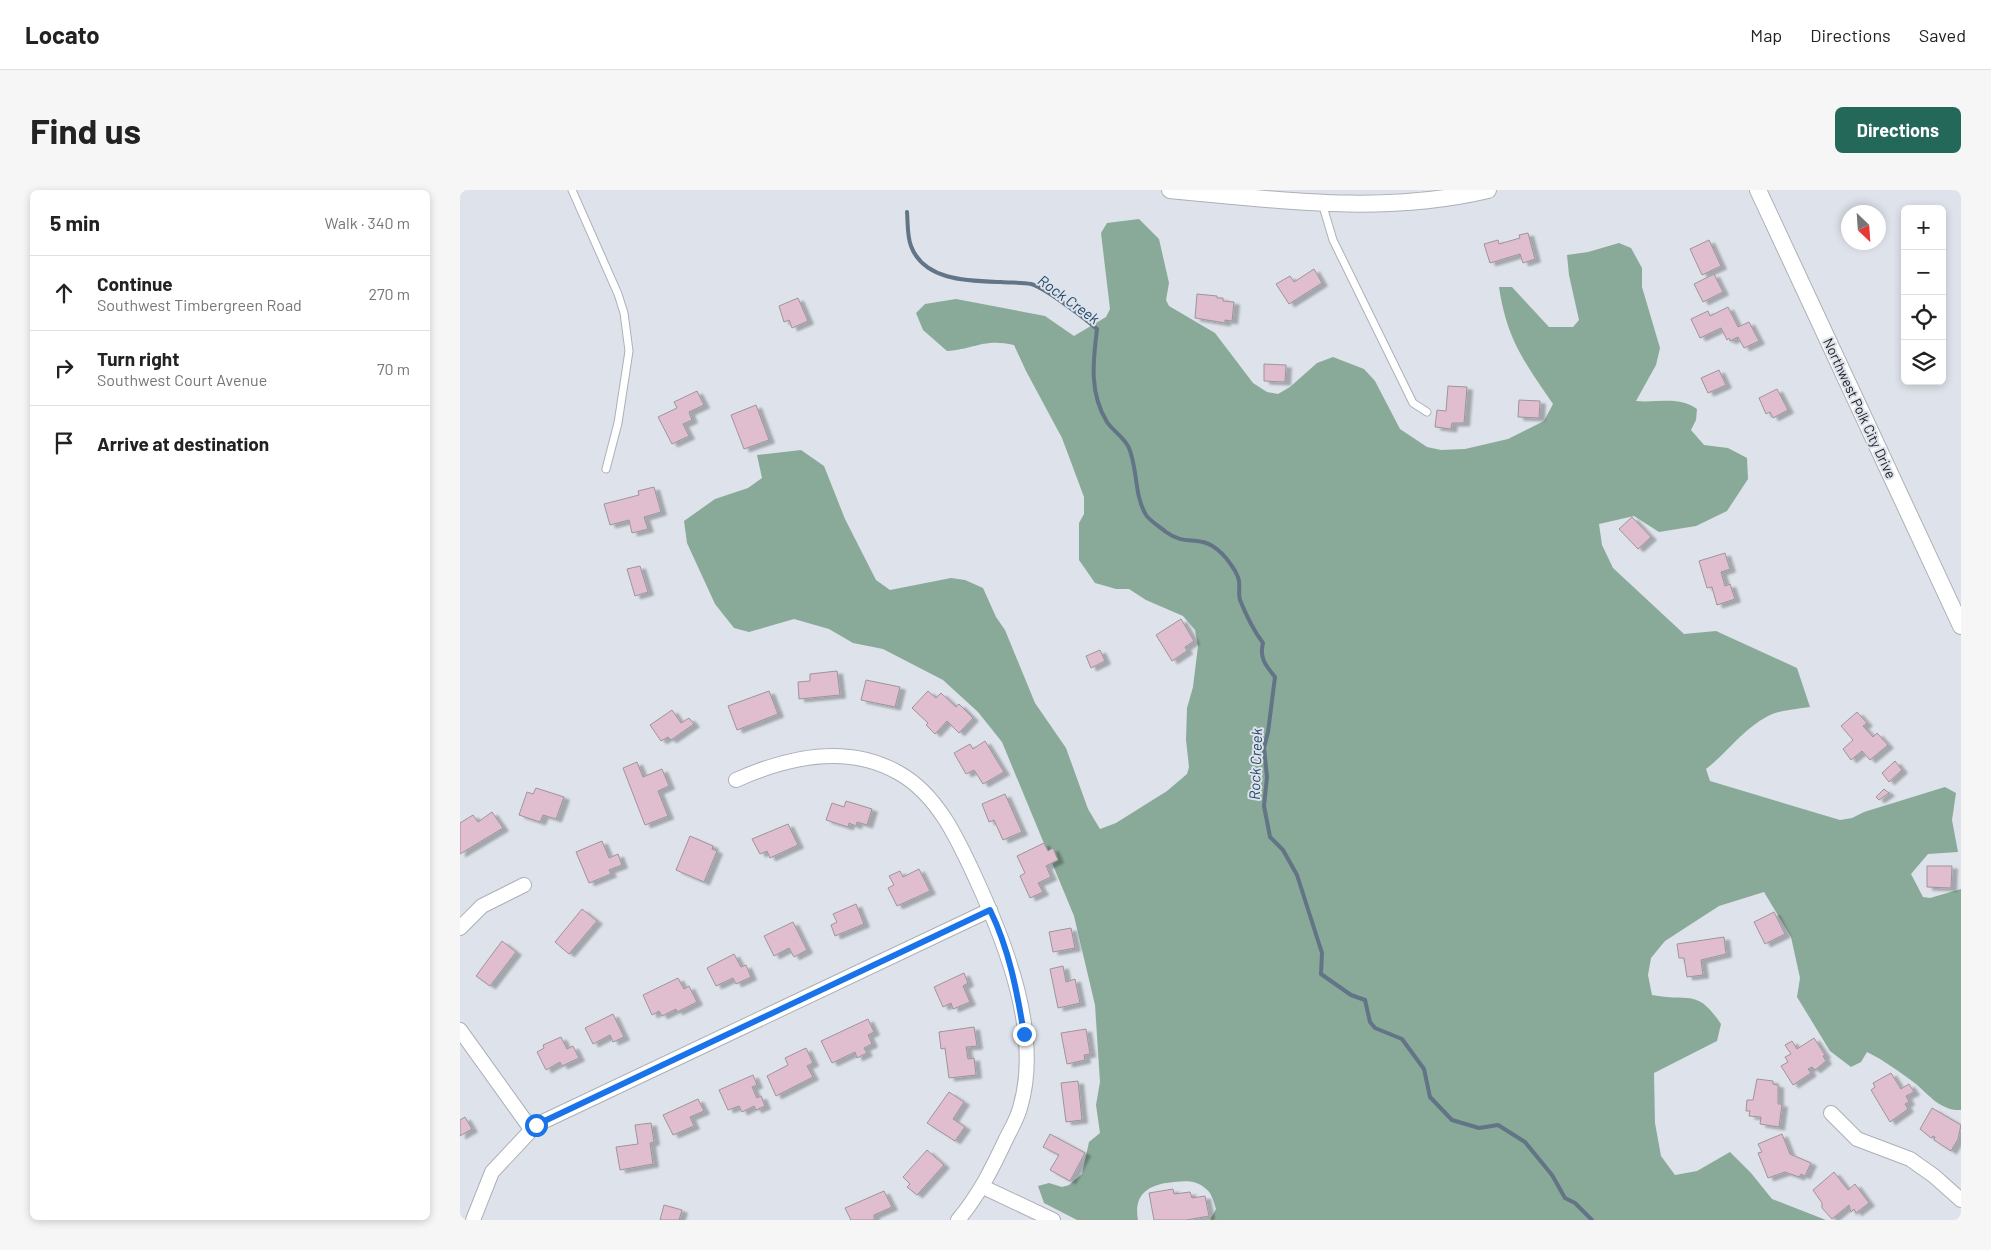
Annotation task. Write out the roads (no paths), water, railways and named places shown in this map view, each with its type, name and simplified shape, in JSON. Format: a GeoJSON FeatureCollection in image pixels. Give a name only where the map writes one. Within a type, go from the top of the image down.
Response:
{"type":"FeatureCollection","features":[{"type":"Feature","properties":{"kind":"street"},"geometry":{"type":"LineString","coordinates":[[1170,190],[1322,203],[1400,204],[1457,197],[1488,190]]}},
{"type":"Feature","properties":{"kind":"street","name":"Northwest Polk City Drive"},"geometry":{"type":"LineString","coordinates":[[1758,190],[1961,626]]}},
{"type":"Feature","properties":{"kind":"street"},"geometry":{"type":"LineString","coordinates":[[736,780],[765,767],[790,760],[821,756],[849,757],[875,763],[899,773],[922,790],[937,807],[951,828],[1004,944],[1017,989],[1026,1062],[1020,1109],[983,1187],[958,1220]]}},
{"type":"Feature","properties":{"kind":"street"},"geometry":{"type":"LineString","coordinates":[[460,928],[482,906],[524,885]]}},
{"type":"Feature","properties":{"kind":"street"},"geometry":{"type":"LineString","coordinates":[[473,1220],[492,1172],[532,1128],[990,910]]}},
{"type":"Feature","properties":{"kind":"street"},"geometry":{"type":"LineString","coordinates":[[460,1030],[532,1128]]}},
{"type":"Feature","properties":{"kind":"street"},"geometry":{"type":"LineString","coordinates":[[1831,1113],[1857,1139],[1910,1160],[1934,1176],[1961,1200]]}},
{"type":"Feature","properties":{"kind":"street"},"geometry":{"type":"LineString","coordinates":[[983,1187],[1053,1220]]}},
{"type":"Feature","properties":{"kind":"lane"},"geometry":{"type":"LineString","coordinates":[[572,190],[618,294],[625,322],[629,351],[618,423],[606,469]]}},
{"type":"Feature","properties":{"kind":"lane"},"geometry":{"type":"LineString","coordinates":[[1322,203],[1333,240],[1413,402],[1427,412]]}},
{"type":"Feature","properties":{"kind":"waterway","name":"Rock Creek"},"geometry":{"type":"LineString","coordinates":[[907,212],[908,234],[911,246],[917,258],[937,273],[975,281],[1020,283],[1037,286],[1055,297],[1097,329],[1094,353],[1094,377],[1097,400],[1107,422],[1129,448],[1142,507],[1146,515],[1155,524],[1174,537],[1203,542],[1210,545],[1226,558],[1238,578],[1239,597],[1242,606],[1263,643],[1262,653],[1264,662],[1275,677],[1268,732],[1264,748],[1267,777],[1264,806],[1270,837],[1283,850],[1297,875],[1322,953],[1321,974],[1351,995],[1365,1000],[1370,1022],[1375,1028],[1402,1039],[1424,1069],[1430,1097],[1452,1120],[1479,1128],[1498,1125],[1525,1142],[1552,1175],[1565,1198],[1575,1203],[1592,1220]]}}]}
